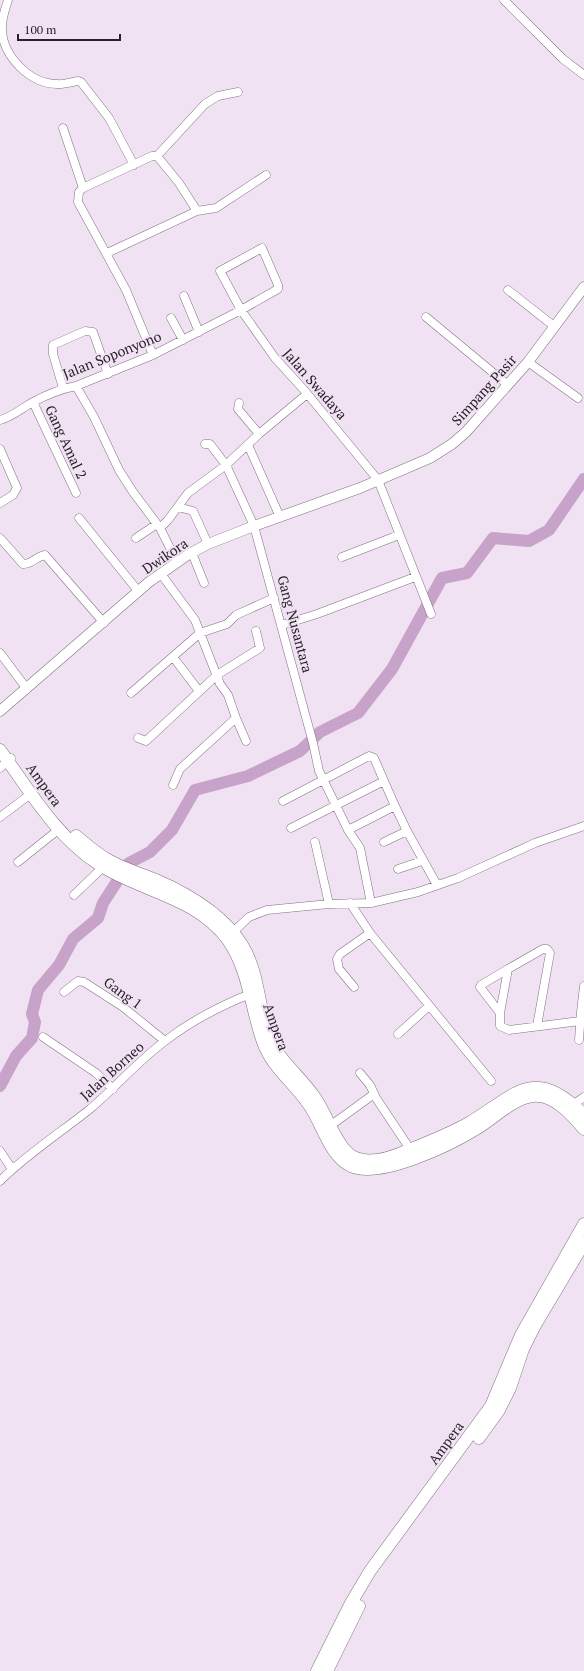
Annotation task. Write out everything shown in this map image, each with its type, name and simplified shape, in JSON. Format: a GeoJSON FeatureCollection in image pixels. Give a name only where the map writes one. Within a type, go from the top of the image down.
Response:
{"type":"FeatureCollection","features":[{"type":"Feature","properties":{"kind":"main road","name":"Ampera"},"geometry":{"type":"LineString","coordinates":[[0,742],[7,762],[71,832],[101,856],[110,868]]}},
{"type":"Feature","properties":{"kind":"main road","name":"Ampera"},"geometry":{"type":"LineString","coordinates":[[0,750],[7,762],[32,793],[58,830],[71,843],[110,868],[191,898],[214,914],[233,932],[262,1040],[277,1068],[307,1102],[331,1145],[340,1157],[350,1166],[363,1169],[385,1168],[409,1160],[461,1138],[519,1101],[533,1096],[546,1098],[559,1105],[569,1112],[584,1129]]}},
{"type":"Feature","properties":{"kind":"main road","name":"Ampera"},"geometry":{"type":"LineString","coordinates":[[134,877],[195,910],[238,947],[252,966],[269,1036],[274,1048],[313,1095],[330,1126],[347,1152],[357,1159],[380,1159],[410,1149],[463,1126],[511,1094],[535,1087],[560,1094],[574,1104],[584,1114]]}},
{"type":"Feature","properties":{"kind":"main road","name":"Ampera"},"geometry":{"type":"LineString","coordinates":[[317,1671],[382,1554],[491,1406],[521,1335],[584,1224]]}},
{"type":"Feature","properties":{"kind":"main road","name":"Ampera"},"geometry":{"type":"LineString","coordinates":[[327,1671],[355,1605],[389,1556],[499,1410],[510,1388],[523,1349],[534,1327],[584,1243]]}},
{"type":"Feature","properties":{"kind":"street"},"geometry":{"type":"LineString","coordinates":[[8,0],[2,19],[2,31],[4,41],[15,61],[26,73],[44,82],[58,84],[78,81],[81,82],[94,96],[109,118],[134,165]]}},
{"type":"Feature","properties":{"kind":"street"},"geometry":{"type":"LineString","coordinates":[[504,0],[563,59],[584,75]]}},
{"type":"Feature","properties":{"kind":"street"},"geometry":{"type":"LineString","coordinates":[[153,355],[126,290],[78,202],[79,192],[83,188],[152,156],[157,156],[205,104],[218,96],[238,92]]}},
{"type":"Feature","properties":{"kind":"street"},"geometry":{"type":"LineString","coordinates":[[63,128],[83,188]]}},
{"type":"Feature","properties":{"kind":"street"},"geometry":{"type":"LineString","coordinates":[[157,156],[179,183],[197,211]]}},
{"type":"Feature","properties":{"kind":"street"},"geometry":{"type":"LineString","coordinates":[[107,253],[197,211],[216,208],[266,175]]}},
{"type":"Feature","properties":{"kind":"street"},"geometry":{"type":"LineString","coordinates":[[262,248],[278,285],[278,289],[241,310],[220,271],[262,248]]}},
{"type":"Feature","properties":{"kind":"street","name":"Simpang Pasir"},"geometry":{"type":"LineString","coordinates":[[378,480],[430,458],[452,444],[466,432],[528,362],[583,289]]}},
{"type":"Feature","properties":{"kind":"street"},"geometry":{"type":"LineString","coordinates":[[508,290],[555,327]]}},
{"type":"Feature","properties":{"kind":"street"},"geometry":{"type":"LineString","coordinates":[[184,296],[199,332]]}},
{"type":"Feature","properties":{"kind":"street","name":"Jalan Soponyono"},"geometry":{"type":"LineString","coordinates":[[0,420],[6,419],[33,402],[63,388],[76,386],[153,355],[241,310]]}},
{"type":"Feature","properties":{"kind":"street","name":"Jalan Swadaya"},"geometry":{"type":"LineString","coordinates":[[241,310],[275,358],[307,394],[378,480],[431,614]]}},
{"type":"Feature","properties":{"kind":"street"},"geometry":{"type":"LineString","coordinates":[[426,317],[508,385]]}},
{"type":"Feature","properties":{"kind":"street"},"geometry":{"type":"LineString","coordinates":[[171,318],[183,340]]}},
{"type":"Feature","properties":{"kind":"street"},"geometry":{"type":"LineString","coordinates":[[63,388],[53,354],[53,344],[85,331],[93,332],[108,374]]}},
{"type":"Feature","properties":{"kind":"street"},"geometry":{"type":"LineString","coordinates":[[528,362],[578,398]]}},
{"type":"Feature","properties":{"kind":"street"},"geometry":{"type":"LineString","coordinates":[[76,386],[94,417],[119,470],[158,526],[177,562]]}},
{"type":"Feature","properties":{"kind":"street"},"geometry":{"type":"LineString","coordinates":[[136,538],[158,526],[178,507],[188,493],[226,465],[259,434],[307,394]]}},
{"type":"Feature","properties":{"kind":"street","name":"Gang Amal 2"},"geometry":{"type":"LineString","coordinates":[[33,402],[76,493]]}},
{"type":"Feature","properties":{"kind":"street"},"geometry":{"type":"LineString","coordinates":[[239,403],[238,409],[259,434]]}},
{"type":"Feature","properties":{"kind":"street","name":"Gang Nusantara"},"geometry":{"type":"LineString","coordinates":[[205,444],[210,444],[226,465],[254,526],[282,625],[317,766],[348,830],[360,848],[371,902]]}},
{"type":"Feature","properties":{"kind":"street"},"geometry":{"type":"LineString","coordinates":[[248,445],[280,517]]}},
{"type":"Feature","properties":{"kind":"street"},"geometry":{"type":"LineString","coordinates":[[0,449],[16,488],[13,495],[0,503]]}},
{"type":"Feature","properties":{"kind":"street","name":"Dwikora"},"geometry":{"type":"LineString","coordinates":[[0,711],[160,574],[177,562],[208,544],[378,480]]}},
{"type":"Feature","properties":{"kind":"street"},"geometry":{"type":"LineString","coordinates":[[178,507],[193,511],[208,544]]}},
{"type":"Feature","properties":{"kind":"street"},"geometry":{"type":"LineString","coordinates":[[80,518],[139,592]]}},
{"type":"Feature","properties":{"kind":"street"},"geometry":{"type":"LineString","coordinates":[[342,557],[399,535]]}},
{"type":"Feature","properties":{"kind":"street"},"geometry":{"type":"LineString","coordinates":[[0,538],[23,564],[28,564],[40,556],[45,555],[104,623]]}},
{"type":"Feature","properties":{"kind":"street"},"geometry":{"type":"LineString","coordinates":[[192,553],[204,583]]}},
{"type":"Feature","properties":{"kind":"street"},"geometry":{"type":"LineString","coordinates":[[160,574],[195,620],[223,689],[228,695],[246,741]]}},
{"type":"Feature","properties":{"kind":"street"},"geometry":{"type":"LineString","coordinates":[[282,625],[317,614],[416,577]]}},
{"type":"Feature","properties":{"kind":"street"},"geometry":{"type":"LineString","coordinates":[[130,694],[200,633],[227,624],[236,615],[274,598]]}},
{"type":"Feature","properties":{"kind":"street"},"geometry":{"type":"LineString","coordinates":[[138,738],[146,741],[217,675],[260,648],[256,631]]}},
{"type":"Feature","properties":{"kind":"street"},"geometry":{"type":"LineString","coordinates":[[0,653],[27,689]]}},
{"type":"Feature","properties":{"kind":"street"},"geometry":{"type":"LineString","coordinates":[[173,657],[199,691]]}},
{"type":"Feature","properties":{"kind":"street"},"geometry":{"type":"LineString","coordinates":[[173,785],[180,769],[236,718]]}},
{"type":"Feature","properties":{"kind":"street"},"geometry":{"type":"LineString","coordinates":[[283,801],[323,779],[372,756],[422,861],[437,885]]}},
{"type":"Feature","properties":{"kind":"street"},"geometry":{"type":"LineString","coordinates":[[291,828],[384,781]]}},
{"type":"Feature","properties":{"kind":"street"},"geometry":{"type":"LineString","coordinates":[[0,816],[32,793]]}},
{"type":"Feature","properties":{"kind":"street"},"geometry":{"type":"LineString","coordinates":[[348,830],[395,806]]}},
{"type":"Feature","properties":{"kind":"street"},"geometry":{"type":"LineString","coordinates":[[233,932],[259,912],[328,904],[371,902],[394,898],[458,878],[535,843],[584,826]]}},
{"type":"Feature","properties":{"kind":"street"},"geometry":{"type":"LineString","coordinates":[[18,862],[58,830]]}},
{"type":"Feature","properties":{"kind":"street"},"geometry":{"type":"LineString","coordinates":[[384,842],[407,831]]}},
{"type":"Feature","properties":{"kind":"street"},"geometry":{"type":"LineString","coordinates":[[315,842],[328,904]]}},
{"type":"Feature","properties":{"kind":"street"},"geometry":{"type":"LineString","coordinates":[[398,869],[422,861]]}},
{"type":"Feature","properties":{"kind":"street"},"geometry":{"type":"LineString","coordinates":[[74,895],[110,868]]}},
{"type":"Feature","properties":{"kind":"street"},"geometry":{"type":"LineString","coordinates":[[350,903],[370,933],[491,1081]]}},
{"type":"Feature","properties":{"kind":"street"},"geometry":{"type":"LineString","coordinates":[[354,987],[339,969],[337,959],[340,954],[370,933]]}},
{"type":"Feature","properties":{"kind":"street"},"geometry":{"type":"LineString","coordinates":[[500,1013],[480,987],[481,985],[543,948],[550,950],[537,1026]]}},
{"type":"Feature","properties":{"kind":"street"},"geometry":{"type":"LineString","coordinates":[[508,969],[500,1013],[500,1026],[502,1028],[509,1030],[580,1021]]}},
{"type":"Feature","properties":{"kind":"street","name":"Gang 1"},"geometry":{"type":"LineString","coordinates":[[64,992],[78,981],[84,982],[123,1007],[165,1041]]}},
{"type":"Feature","properties":{"kind":"street"},"geometry":{"type":"LineString","coordinates":[[579,1040],[584,986]]}},
{"type":"Feature","properties":{"kind":"street","name":"Jalan Borneo"},"geometry":{"type":"LineString","coordinates":[[0,1181],[12,1169],[113,1089],[165,1041],[199,1018],[224,1004],[250,994]]}},
{"type":"Feature","properties":{"kind":"street"},"geometry":{"type":"LineString","coordinates":[[398,1034],[429,1006]]}},
{"type":"Feature","properties":{"kind":"street"},"geometry":{"type":"LineString","coordinates":[[43,1037],[96,1072],[113,1089]]}},
{"type":"Feature","properties":{"kind":"street"},"geometry":{"type":"LineString","coordinates":[[360,1072],[370,1085],[374,1094],[410,1149]]}},
{"type":"Feature","properties":{"kind":"street"},"geometry":{"type":"LineString","coordinates":[[330,1126],[374,1094]]}},
{"type":"Feature","properties":{"kind":"street"},"geometry":{"type":"LineString","coordinates":[[574,1104],[584,1097]]}},
{"type":"Feature","properties":{"kind":"street"},"geometry":{"type":"LineString","coordinates":[[0,1151],[12,1169]]}},
{"type":"Feature","properties":{"kind":"waterway"},"geometry":{"type":"LineString","coordinates":[[0,1086],[16,1056],[32,1038],[35,1022],[32,1014],[38,990],[59,965],[73,939],[98,918],[103,903],[129,863],[150,852],[172,830],[195,790],[248,776],[300,751],[320,732],[358,713],[392,669],[442,578],[467,573],[493,538],[529,541],[549,530],[584,479]]}}]}
